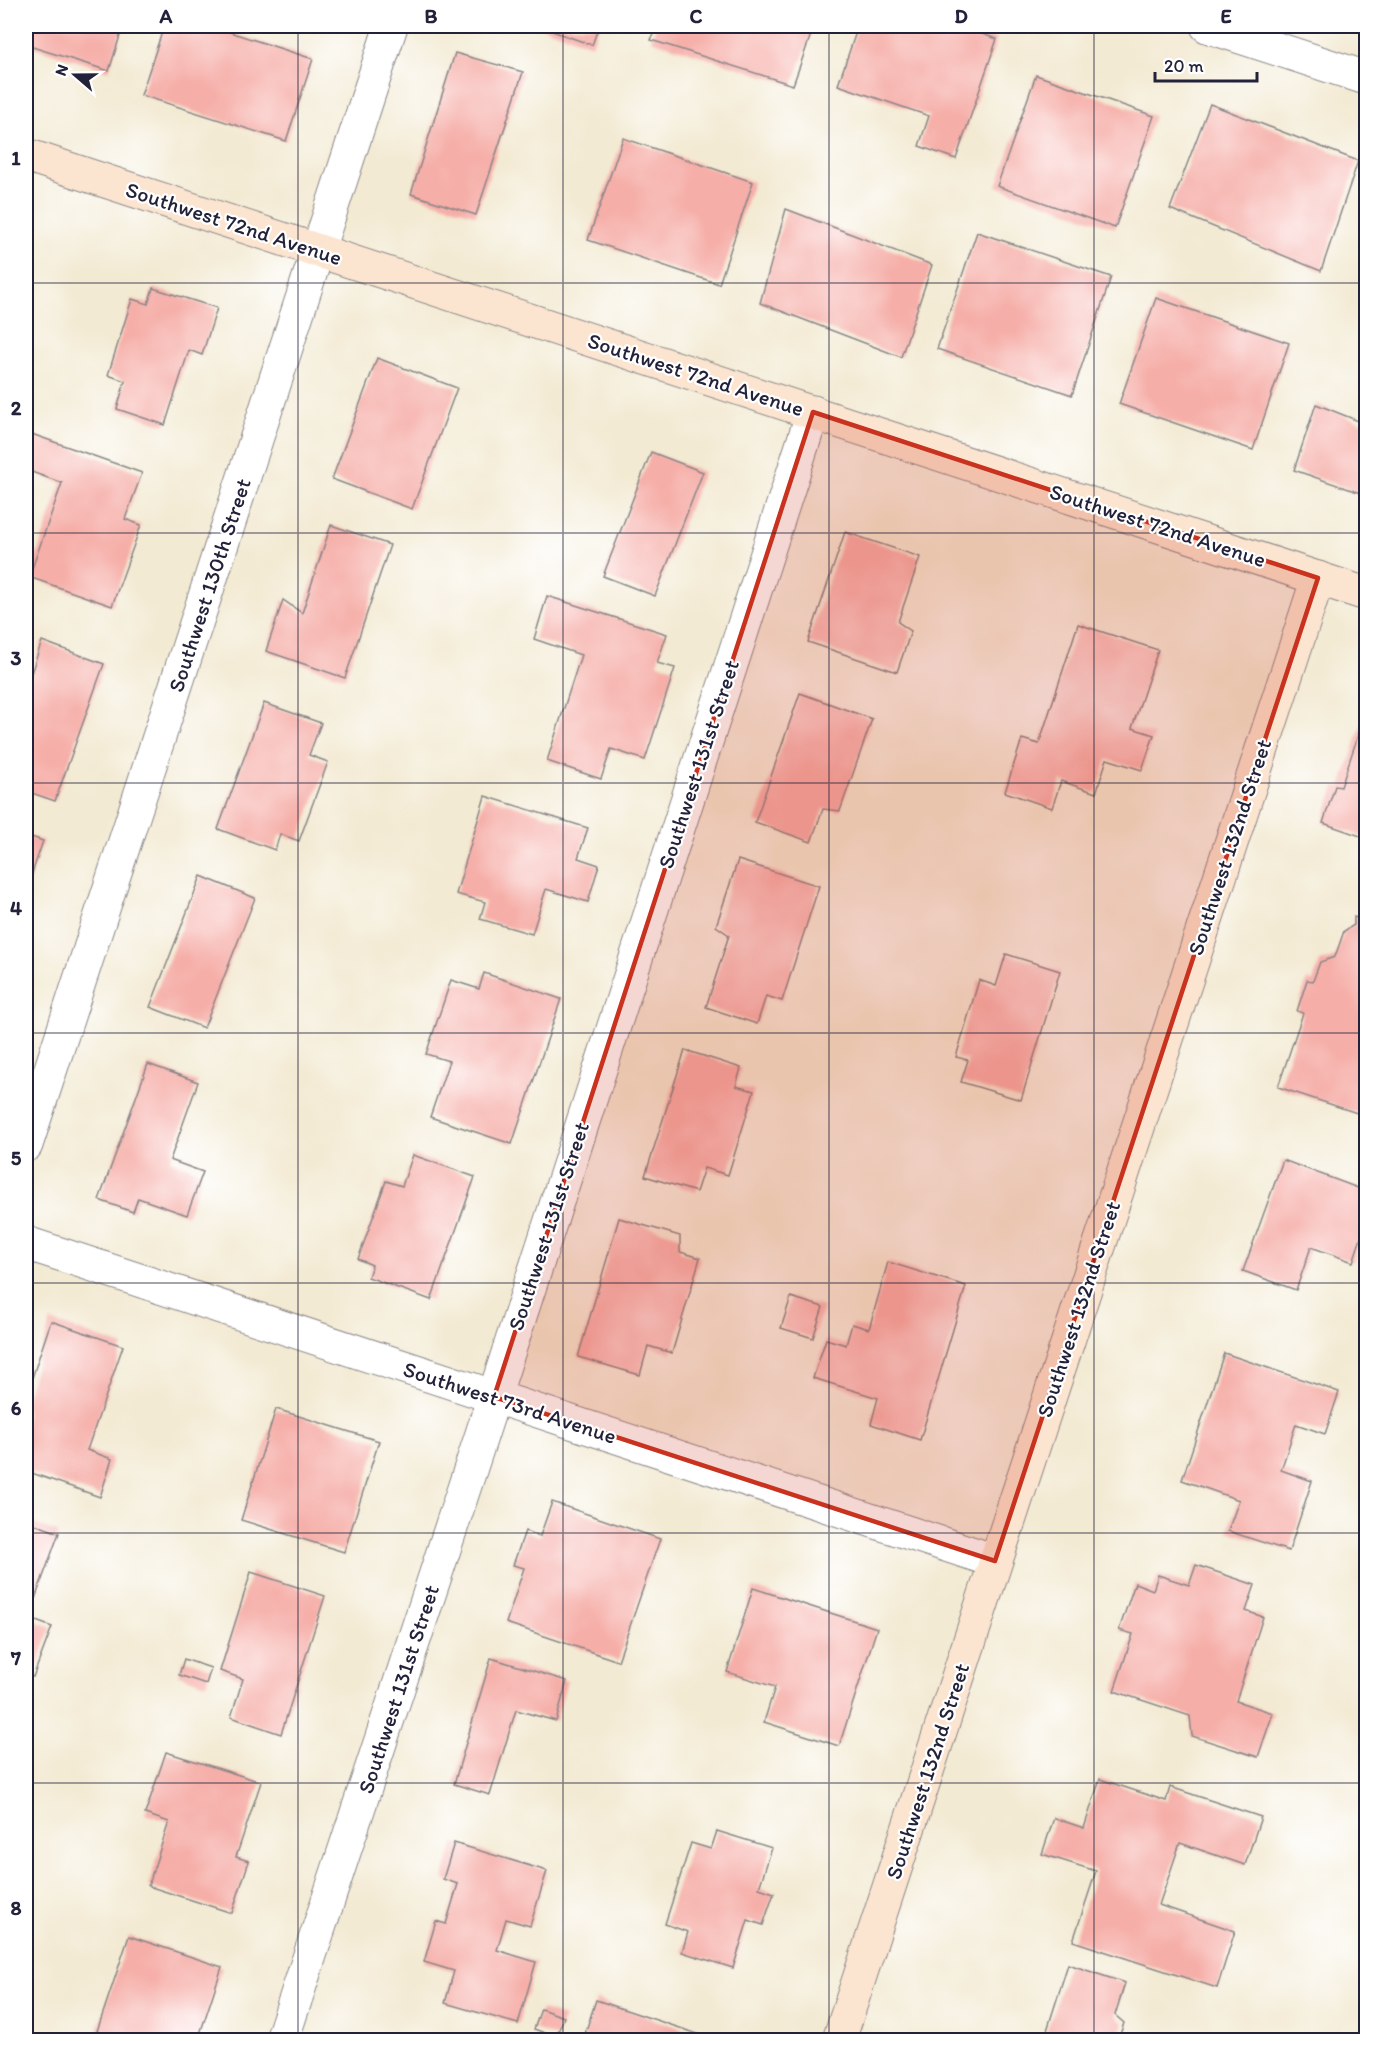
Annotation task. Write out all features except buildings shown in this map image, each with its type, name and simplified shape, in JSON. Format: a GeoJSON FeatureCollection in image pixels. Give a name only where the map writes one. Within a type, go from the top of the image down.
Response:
{"type":"FeatureCollection","features":[{"type":"Feature","properties":{"kind":"street","name":"Southwest 130th Street"},"geometry":{"type":"LineString","coordinates":[[26,1145],[392,26]]}},
{"type":"Feature","properties":{"kind":"street"},"geometry":{"type":"LineString","coordinates":[[1207,26],[1366,78]]}},
{"type":"Feature","properties":{"kind":"street","name":"Southwest 72nd Avenue"},"geometry":{"type":"LineString","coordinates":[[26,155],[1366,594]]}},
{"type":"Feature","properties":{"kind":"street","name":"Southwest 131st Street"},"geometry":{"type":"LineString","coordinates":[[282,2040],[494,1397],[813,412]]}},
{"type":"Feature","properties":{"kind":"street","name":"Southwest 132nd Street"},"geometry":{"type":"LineString","coordinates":[[838,2040],[1318,578]]}},
{"type":"Feature","properties":{"kind":"street","name":"Southwest 73rd Avenue"},"geometry":{"type":"LineString","coordinates":[[26,1243],[995,1561]]}},
{"type":"Feature","properties":{"kind":"highlighted area"},"geometry":{"type":"Polygon","coordinates":[[[813,412],[1318,578],[995,1561],[494,1397],[813,412]]]}}]}
